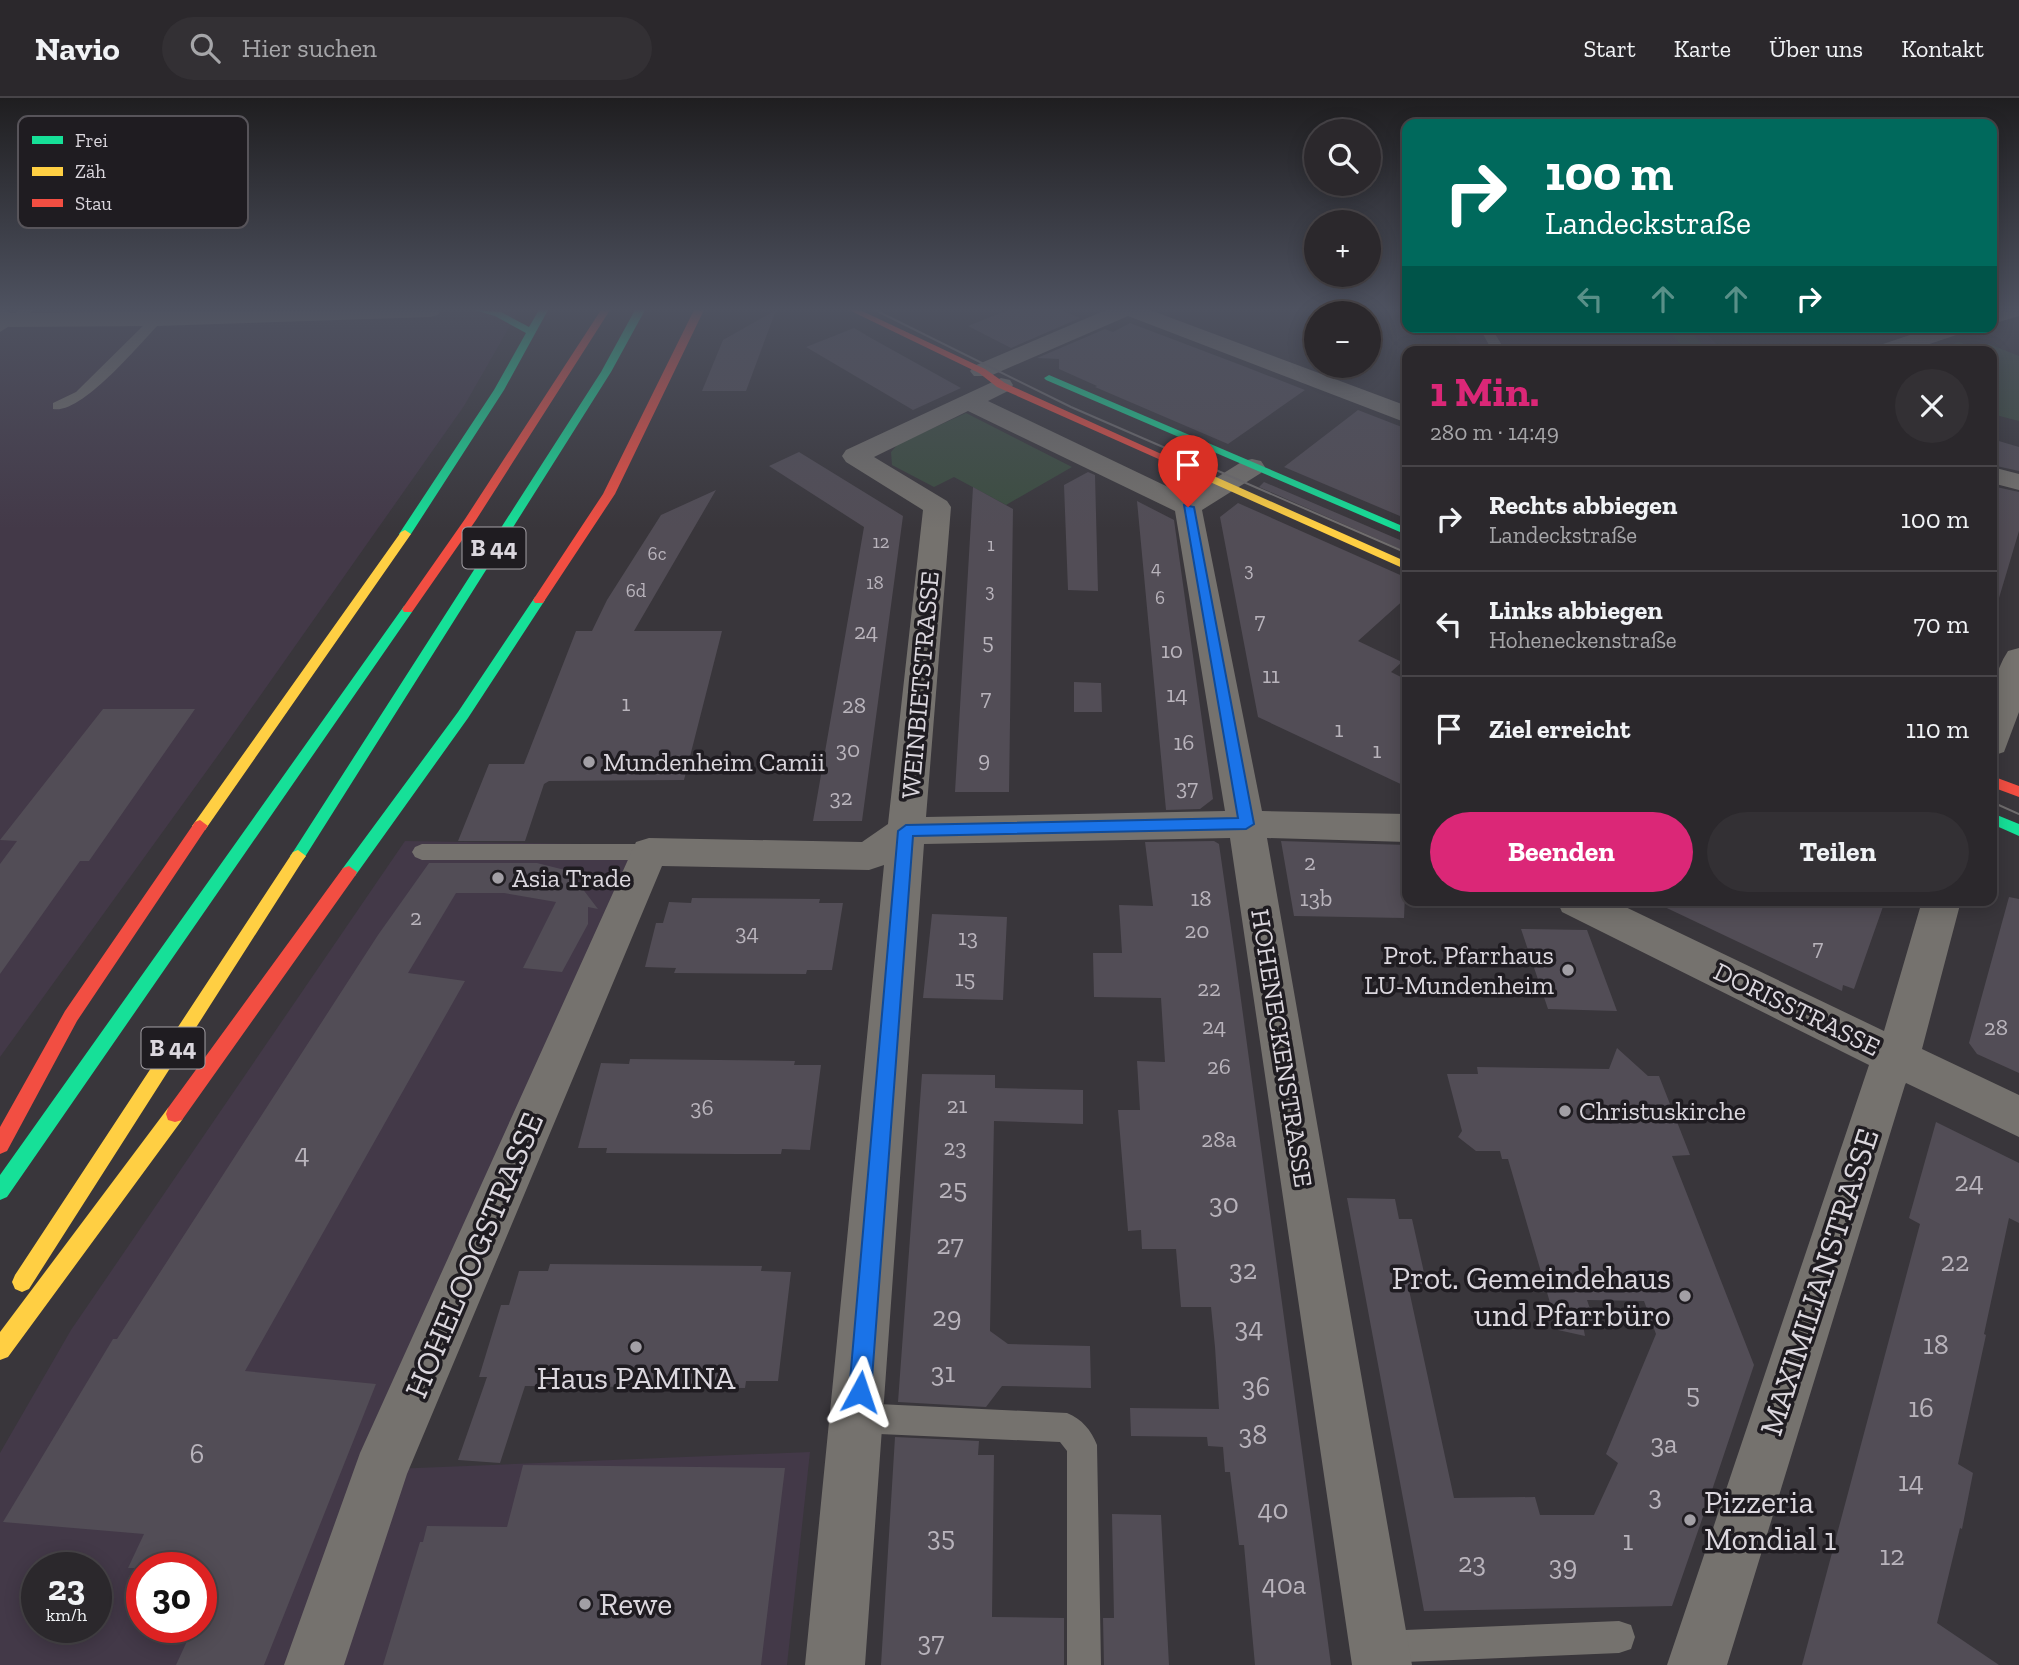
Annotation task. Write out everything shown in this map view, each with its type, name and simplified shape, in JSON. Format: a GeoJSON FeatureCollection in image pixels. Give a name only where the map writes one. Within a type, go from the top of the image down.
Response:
{"type":"FeatureCollection","features":[{"type":"Feature","properties":{"kind":"main road"},"geometry":{"type":"LineString","coordinates":[[0,1145],[22,1100],[103,962],[374,579],[503,383]]}},
{"type":"Feature","properties":{"kind":"main road","name":"B 44"},"geometry":{"type":"LineString","coordinates":[[0,1191],[470,520],[558,383]]}},
{"type":"Feature","properties":{"kind":"main road","name":"B 44"},"geometry":{"type":"LineString","coordinates":[[15,1293],[599,383]]}},
{"type":"Feature","properties":{"kind":"main road"},"geometry":{"type":"LineString","coordinates":[[0,1349],[93,1227],[463,715],[609,494],[663,383]]}},
{"type":"Feature","properties":{"kind":"main road"},"geometry":{"type":"LineString","coordinates":[[1020,383],[1221,486],[1402,564]]}},
{"type":"Feature","properties":{"kind":"main road"},"geometry":{"type":"LineString","coordinates":[[1020,383],[1221,486],[1402,531]]}},
{"type":"Feature","properties":{"kind":"main road"},"geometry":{"type":"LineString","coordinates":[[1997,783],[2019,792]]}},
{"type":"Feature","properties":{"kind":"main road"},"geometry":{"type":"LineString","coordinates":[[1997,820],[2019,830]]}},
{"type":"Feature","properties":{"kind":"street","name":"WEINBIETSTRASSE"},"geometry":{"type":"LineString","coordinates":[[835,1665],[906,831],[937,507],[855,456],[982,383]]}},
{"type":"Feature","properties":{"kind":"street"},"geometry":{"type":"LineString","coordinates":[[1020,383],[1221,486]]}},
{"type":"Feature","properties":{"kind":"street"},"geometry":{"type":"LineString","coordinates":[[1324,383],[1402,413]]}},
{"type":"Feature","properties":{"kind":"street"},"geometry":{"type":"LineString","coordinates":[[1997,476],[2019,482]]}},
{"type":"Feature","properties":{"kind":"street","name":"HOHENECKENSTRASSE"},"geometry":{"type":"LineString","coordinates":[[1221,486],[1246,824],[1381,1656]]}},
{"type":"Feature","properties":{"kind":"street"},"geometry":{"type":"LineString","coordinates":[[1997,728],[2019,658]]}},
{"type":"Feature","properties":{"kind":"street"},"geometry":{"type":"LineString","coordinates":[[649,852],[869,856],[906,831],[1246,824],[1402,828]]}},
{"type":"Feature","properties":{"kind":"street","name":"HOHELOOGSTRASSE"},"geometry":{"type":"LineString","coordinates":[[314,1665],[380,1473],[649,852]]}},
{"type":"Feature","properties":{"kind":"street","name":"DORISSTRASSE"},"geometry":{"type":"LineString","coordinates":[[1586,906],[2019,1117]]}},
{"type":"Feature","properties":{"kind":"street","name":"MAXIMILIANSTRASSE"},"geometry":{"type":"LineString","coordinates":[[1697,1665],[1885,1077],[1898,1059],[1941,906]]}},
{"type":"Feature","properties":{"kind":"lane"},"geometry":{"type":"LineString","coordinates":[[58,406],[81,395],[93,383]]}},
{"type":"Feature","properties":{"kind":"lane"},"geometry":{"type":"LineString","coordinates":[[422,852],[649,852]]}},
{"type":"Feature","properties":{"kind":"lane"},"geometry":{"type":"LineString","coordinates":[[858,1418],[1067,1428],[1078,1438],[1082,1445],[1084,1665]]}},
{"type":"Feature","properties":{"kind":"lane"},"geometry":{"type":"LineString","coordinates":[[1381,1656],[1619,1637]]}},
{"type":"Feature","properties":{"kind":"shaded area"},"geometry":{"type":"Polygon","coordinates":[[[0,383],[477,383],[464,406],[224,747],[0,1057],[0,383]]]}},
{"type":"Feature","properties":{"kind":"shaded area"},"geometry":{"type":"Polygon","coordinates":[[[405,841],[641,845],[367,1470],[810,1452],[787,1665],[0,1665],[0,1453],[71,1330],[405,841]]]}},
{"type":"Feature","properties":{"kind":"green space"},"geometry":{"type":"Polygon","coordinates":[[[1997,383],[2019,383],[2019,421],[1997,415],[1997,383]]]}},
{"type":"Feature","properties":{"kind":"green space"},"geometry":{"type":"Polygon","coordinates":[[[966,413],[1072,467],[1006,505],[954,477],[934,487],[892,465],[891,452],[898,444],[966,413]]]}},
{"type":"Feature","properties":{"kind":"building"},"geometry":{"type":"Polygon","coordinates":[[[705,383],[749,383],[746,391],[702,391],[705,383]]]}},
{"type":"Feature","properties":{"kind":"building"},"geometry":{"type":"Polygon","coordinates":[[[867,383],[952,383],[961,388],[913,410],[867,383]]]}},
{"type":"Feature","properties":{"kind":"building"},"geometry":{"type":"Polygon","coordinates":[[[1091,383],[1287,383],[1305,390],[1228,444],[1095,387],[1097,386],[1091,383]]]}},
{"type":"Feature","properties":{"kind":"building"},"geometry":{"type":"Polygon","coordinates":[[[1358,410],[1402,427],[1402,517],[1284,467],[1358,410]]]}},
{"type":"Feature","properties":{"kind":"building"},"geometry":{"type":"Polygon","coordinates":[[[1997,440],[2019,447],[2019,471],[1997,466],[1997,440]]]}},
{"type":"Feature","properties":{"kind":"building"},"geometry":{"type":"Polygon","coordinates":[[[799,452],[903,516],[862,821],[813,821],[864,527],[769,466],[799,452]]]}},
{"type":"Feature","properties":{"kind":"building"},"geometry":{"type":"Polygon","coordinates":[[[1088,472],[1095,475],[1098,591],[1068,590],[1064,485],[1088,472]]]}},
{"type":"Feature","properties":{"kind":"building"},"geometry":{"type":"Polygon","coordinates":[[[1264,482],[1402,541],[1402,550],[1259,487],[1264,482]]]}},
{"type":"Feature","properties":{"kind":"building"},"geometry":{"type":"Polygon","coordinates":[[[973,487],[1013,509],[1009,792],[955,792],[973,487]]]}},
{"type":"Feature","properties":{"kind":"building"},"geometry":{"type":"Polygon","coordinates":[[[1997,487],[2019,492],[2019,531],[1999,598],[1997,487]]]}},
{"type":"Feature","properties":{"kind":"building"},"geometry":{"type":"Polygon","coordinates":[[[716,490],[634,631],[722,631],[684,780],[549,781],[544,784],[525,841],[458,841],[489,764],[524,764],[576,631],[592,631],[607,600],[661,515],[716,490]]]}},
{"type":"Feature","properties":{"kind":"building"},"geometry":{"type":"Polygon","coordinates":[[[1137,501],[1174,520],[1213,799],[1200,809],[1166,810],[1137,501]]]}},
{"type":"Feature","properties":{"kind":"building"},"geometry":{"type":"Polygon","coordinates":[[[1238,503],[1402,576],[1402,601],[1358,641],[1402,662],[1391,672],[1402,678],[1402,785],[1258,717],[1220,517],[1238,503]]]}},
{"type":"Feature","properties":{"kind":"building"},"geometry":{"type":"Polygon","coordinates":[[[1074,682],[1101,683],[1102,712],[1074,712],[1074,682]]]}},
{"type":"Feature","properties":{"kind":"building"},"geometry":{"type":"Polygon","coordinates":[[[103,709],[195,709],[89,861],[80,861],[0,974],[0,864],[17,841],[0,840],[103,709]]]}},
{"type":"Feature","properties":{"kind":"building"},"geometry":{"type":"Polygon","coordinates":[[[1214,841],[1219,844],[1236,963],[1331,1665],[1255,1665],[1244,1545],[1239,1545],[1230,1472],[1225,1472],[1223,1447],[1208,1446],[1207,1437],[1131,1436],[1130,1408],[1219,1409],[1215,1347],[1211,1307],[1181,1307],[1176,1249],[1142,1249],[1141,1230],[1128,1231],[1118,1110],[1140,1110],[1137,1061],[1165,1062],[1161,998],[1094,997],[1093,953],[1122,953],[1119,905],[1153,906],[1145,842],[1214,841]]]}},
{"type":"Feature","properties":{"kind":"building"},"geometry":{"type":"Polygon","coordinates":[[[1281,841],[1402,845],[1404,918],[1294,916],[1281,841]]]}},
{"type":"Feature","properties":{"kind":"building"},"geometry":{"type":"Polygon","coordinates":[[[429,863],[537,863],[569,871],[598,909],[588,907],[588,924],[562,972],[523,968],[556,902],[504,893],[456,893],[408,973],[465,981],[245,1371],[376,1384],[264,1665],[176,1665],[186,1643],[217,1643],[217,1552],[136,1552],[144,1534],[3,1522],[113,1339],[117,1339],[378,935],[429,863]]]}},
{"type":"Feature","properties":{"kind":"building"},"geometry":{"type":"Polygon","coordinates":[[[2009,897],[2019,899],[2019,1073],[1977,1054],[1969,1043],[2009,897]]]}},
{"type":"Feature","properties":{"kind":"building"},"geometry":{"type":"Polygon","coordinates":[[[692,898],[820,899],[819,903],[843,903],[832,970],[807,970],[806,974],[674,973],[676,968],[645,967],[656,923],[663,923],[669,902],[691,903],[692,898]]]}},
{"type":"Feature","properties":{"kind":"building"},"geometry":{"type":"Polygon","coordinates":[[[1663,906],[1883,906],[1854,989],[1843,985],[1842,991],[1663,906]]]}},
{"type":"Feature","properties":{"kind":"building"},"geometry":{"type":"Polygon","coordinates":[[[932,914],[1007,917],[1003,1000],[923,998],[932,914]]]}},
{"type":"Feature","properties":{"kind":"building","name":"Prot. Pfarrhaus LU-Mundenheim"},"geometry":{"type":"Polygon","coordinates":[[[1521,929],[1587,930],[1617,1011],[1548,1009],[1521,929]]]}},
{"type":"Feature","properties":{"kind":"building"},"geometry":{"type":"Polygon","coordinates":[[[1617,1048],[1648,1076],[1659,1076],[1690,1155],[1672,1156],[1754,1365],[1708,1502],[1672,1606],[1424,1611],[1347,1198],[1395,1199],[1399,1219],[1412,1219],[1427,1286],[1409,1290],[1454,1498],[1535,1497],[1540,1515],[1594,1515],[1618,1463],[1606,1454],[1656,1334],[1644,1301],[1587,1300],[1595,1323],[1582,1320],[1585,1336],[1558,1330],[1508,1159],[1502,1159],[1500,1151],[1476,1151],[1458,1137],[1462,1131],[1447,1074],[1478,1074],[1477,1067],[1609,1069],[1617,1048]]]}},
{"type":"Feature","properties":{"kind":"building"},"geometry":{"type":"Polygon","coordinates":[[[630,1059],[795,1061],[794,1065],[821,1065],[810,1150],[782,1149],[781,1154],[606,1153],[607,1148],[578,1148],[601,1063],[629,1064],[630,1059]]]}},
{"type":"Feature","properties":{"kind":"building"},"geometry":{"type":"Polygon","coordinates":[[[922,1074],[995,1075],[995,1088],[1083,1090],[1083,1124],[994,1121],[990,1331],[1008,1344],[1090,1346],[1091,1388],[1002,1386],[986,1407],[898,1402],[922,1074]]]}},
{"type":"Feature","properties":{"kind":"building"},"geometry":{"type":"Polygon","coordinates":[[[1936,1122],[2019,1163],[2019,1223],[2009,1218],[1984,1334],[1986,1335],[1958,1464],[1973,1473],[1962,1529],[1960,1528],[1937,1623],[1999,1665],[1802,1665],[1920,1224],[1909,1218],[1936,1122]]]}},
{"type":"Feature","properties":{"kind":"building","name":"Haus PAMINA"},"geometry":{"type":"Polygon","coordinates":[[[550,1264],[762,1266],[761,1271],[791,1272],[778,1381],[746,1381],[745,1388],[525,1386],[500,1463],[458,1460],[487,1377],[479,1377],[501,1305],[509,1305],[519,1271],[548,1271],[550,1264]]]}},
{"type":"Feature","properties":{"kind":"building"},"geometry":{"type":"Polygon","coordinates":[[[895,1437],[979,1441],[978,1455],[994,1455],[992,1617],[1064,1618],[1064,1665],[881,1665],[895,1437]]]}},
{"type":"Feature","properties":{"kind":"building","name":"Rewe"},"geometry":{"type":"Polygon","coordinates":[[[523,1465],[785,1468],[761,1665],[383,1665],[427,1526],[507,1527],[523,1465]]]}},
{"type":"Feature","properties":{"kind":"building"},"geometry":{"type":"Polygon","coordinates":[[[1112,1514],[1161,1515],[1169,1665],[1104,1665],[1103,1618],[1114,1618],[1112,1514]]]}},
{"type":"Feature","properties":{"kind":"tram line"},"geometry":{"type":"LineString","coordinates":[[1023,383],[1071,407],[1402,551]]}},
{"type":"Feature","properties":{"kind":"tram line"},"geometry":{"type":"LineString","coordinates":[[1997,804],[2019,814]]}},
{"type":"Feature","properties":{"kind":"traffic: fast"},"geometry":{"type":"LineString","coordinates":[[405,534],[503,383]]}},
{"type":"Feature","properties":{"kind":"traffic: fast"},"geometry":{"type":"LineString","coordinates":[[298,856],[599,383]]}},
{"type":"Feature","properties":{"kind":"traffic: fast"},"geometry":{"type":"LineString","coordinates":[[1061,383],[1402,530]]}},
{"type":"Feature","properties":{"kind":"traffic: fast"},"geometry":{"type":"LineString","coordinates":[[349,872],[463,715],[539,600]]}},
{"type":"Feature","properties":{"kind":"traffic: fast"},"geometry":{"type":"LineString","coordinates":[[0,1191],[408,609]]}},
{"type":"Feature","properties":{"kind":"traffic: fast"},"geometry":{"type":"LineString","coordinates":[[1997,820],[2019,830]]}},
{"type":"Feature","properties":{"kind":"traffic: slow"},"geometry":{"type":"LineString","coordinates":[[1185,467],[1402,564]]}},
{"type":"Feature","properties":{"kind":"traffic: slow"},"geometry":{"type":"LineString","coordinates":[[200,826],[405,534]]}},
{"type":"Feature","properties":{"kind":"traffic: slow"},"geometry":{"type":"LineString","coordinates":[[22,1282],[298,856]]}},
{"type":"Feature","properties":{"kind":"traffic: slow"},"geometry":{"type":"LineString","coordinates":[[0,1349],[175,1114]]}},
{"type":"Feature","properties":{"kind":"traffic: jam"},"geometry":{"type":"LineString","coordinates":[[408,609],[470,520],[558,383]]}},
{"type":"Feature","properties":{"kind":"traffic: jam"},"geometry":{"type":"LineString","coordinates":[[539,600],[609,494],[663,383]]}},
{"type":"Feature","properties":{"kind":"traffic: jam"},"geometry":{"type":"LineString","coordinates":[[998,383],[1185,467]]}},
{"type":"Feature","properties":{"kind":"traffic: jam"},"geometry":{"type":"LineString","coordinates":[[1997,783],[2019,792]]}},
{"type":"Feature","properties":{"kind":"traffic: jam"},"geometry":{"type":"LineString","coordinates":[[0,1145],[71,1016],[200,826]]}},
{"type":"Feature","properties":{"kind":"traffic: jam"},"geometry":{"type":"LineString","coordinates":[[175,1114],[349,872]]}},
{"type":"Feature","properties":{"kind":"place","name":"Mundenheim Camii"},"geometry":{"type":"Point","coordinates":[589,762]}},
{"type":"Feature","properties":{"kind":"place","name":"Asia Trade"},"geometry":{"type":"Point","coordinates":[498,878]}},
{"type":"Feature","properties":{"kind":"place","name":"Prot. Pfarrhaus LU-Mundenheim"},"geometry":{"type":"Point","coordinates":[1568,970]}},
{"type":"Feature","properties":{"kind":"place","name":"Christuskirche"},"geometry":{"type":"Point","coordinates":[1565,1111]}},
{"type":"Feature","properties":{"kind":"place","name":"Prot. Gemeindehaus und Pfarrbüro"},"geometry":{"type":"Point","coordinates":[1685,1296]}},
{"type":"Feature","properties":{"kind":"place","name":"Haus PAMINA"},"geometry":{"type":"Point","coordinates":[636,1347]}},
{"type":"Feature","properties":{"kind":"place","name":"Pizzeria Mondial 1"},"geometry":{"type":"Point","coordinates":[1690,1520]}},
{"type":"Feature","properties":{"kind":"place","name":"Rewe"},"geometry":{"type":"Point","coordinates":[585,1604]}},
{"type":"Feature","properties":{"kind":"route"},"geometry":{"type":"LineString","coordinates":[[860,1392],[906,831],[1246,824],[1188,507]]}}]}
